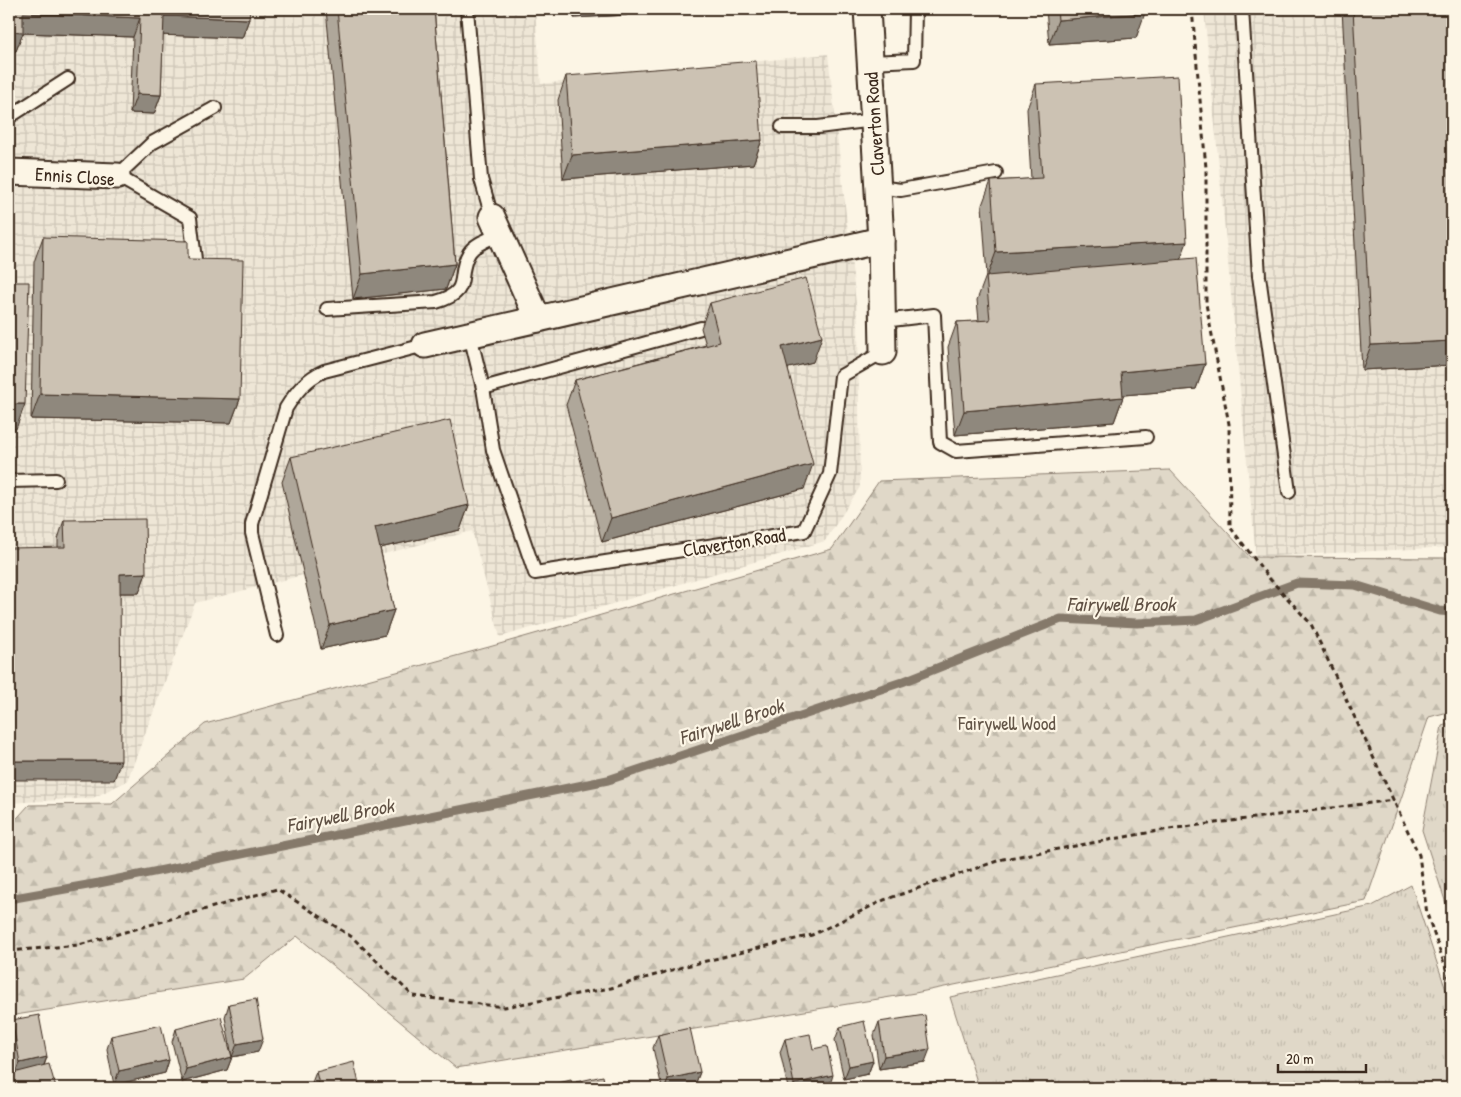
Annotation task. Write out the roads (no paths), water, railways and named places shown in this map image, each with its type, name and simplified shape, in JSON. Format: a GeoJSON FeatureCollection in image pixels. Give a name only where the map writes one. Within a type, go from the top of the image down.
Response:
{"type":"FeatureCollection","features":[{"type":"Feature","properties":{"kind":"street","name":"Claverton Road"},"geometry":{"type":"LineString","coordinates":[[867,9],[881,240],[884,352]]}},
{"type":"Feature","properties":{"kind":"street","name":"Ennis Close"},"geometry":{"type":"LineString","coordinates":[[9,172],[117,176]]}},
{"type":"Feature","properties":{"kind":"street"},"geometry":{"type":"LineString","coordinates":[[496,226],[538,319]]}},
{"type":"Feature","properties":{"kind":"street"},"geometry":{"type":"LineString","coordinates":[[425,345],[881,240]]}},
{"type":"Feature","properties":{"kind":"lane"},"geometry":{"type":"LineString","coordinates":[[327,309],[436,302],[446,299],[461,287],[469,253],[496,226],[481,179],[467,9]]}},
{"type":"Feature","properties":{"kind":"lane"},"geometry":{"type":"LineString","coordinates":[[870,62],[914,60],[914,9]]}},
{"type":"Feature","properties":{"kind":"lane"},"geometry":{"type":"LineString","coordinates":[[1242,9],[1259,276],[1289,492]]}},
{"type":"Feature","properties":{"kind":"lane"},"geometry":{"type":"LineString","coordinates":[[9,117],[68,79]]}},
{"type":"Feature","properties":{"kind":"lane"},"geometry":{"type":"LineString","coordinates":[[117,176],[152,143],[215,108]]}},
{"type":"Feature","properties":{"kind":"lane"},"geometry":{"type":"LineString","coordinates":[[782,127],[818,128],[874,120]]}},
{"type":"Feature","properties":{"kind":"lane"},"geometry":{"type":"LineString","coordinates":[[878,187],[901,190],[996,173]]}},
{"type":"Feature","properties":{"kind":"lane","name":"Ennis Close"},"geometry":{"type":"LineString","coordinates":[[117,176],[190,218],[197,278]]}},
{"type":"Feature","properties":{"kind":"lane"},"geometry":{"type":"LineString","coordinates":[[883,321],[934,315],[940,442],[956,451],[1146,437]]}},
{"type":"Feature","properties":{"kind":"lane"},"geometry":{"type":"LineString","coordinates":[[470,335],[483,388],[701,328]]}},
{"type":"Feature","properties":{"kind":"lane"},"geometry":{"type":"LineString","coordinates":[[277,634],[252,533],[252,524],[286,408],[296,392],[311,377],[332,369],[425,345]]}},
{"type":"Feature","properties":{"kind":"lane","name":"Claverton Road"},"geometry":{"type":"LineString","coordinates":[[483,388],[493,450],[535,573],[804,531],[830,474],[841,376],[884,352]]}},
{"type":"Feature","properties":{"kind":"lane"},"geometry":{"type":"LineString","coordinates":[[9,481],[56,480]]}},
{"type":"Feature","properties":{"kind":"waterway","name":"Fairywell Brook"},"geometry":{"type":"LineString","coordinates":[[9,899],[99,883],[608,780],[902,682],[1061,619],[1137,623],[1196,620],[1297,583],[1355,585],[1440,611],[1452,612]]}},
{"type":"Feature","properties":{"kind":"park label","name":"Fairywell Wood"},"geometry":{"type":"Point","coordinates":[1007,723]}}]}
